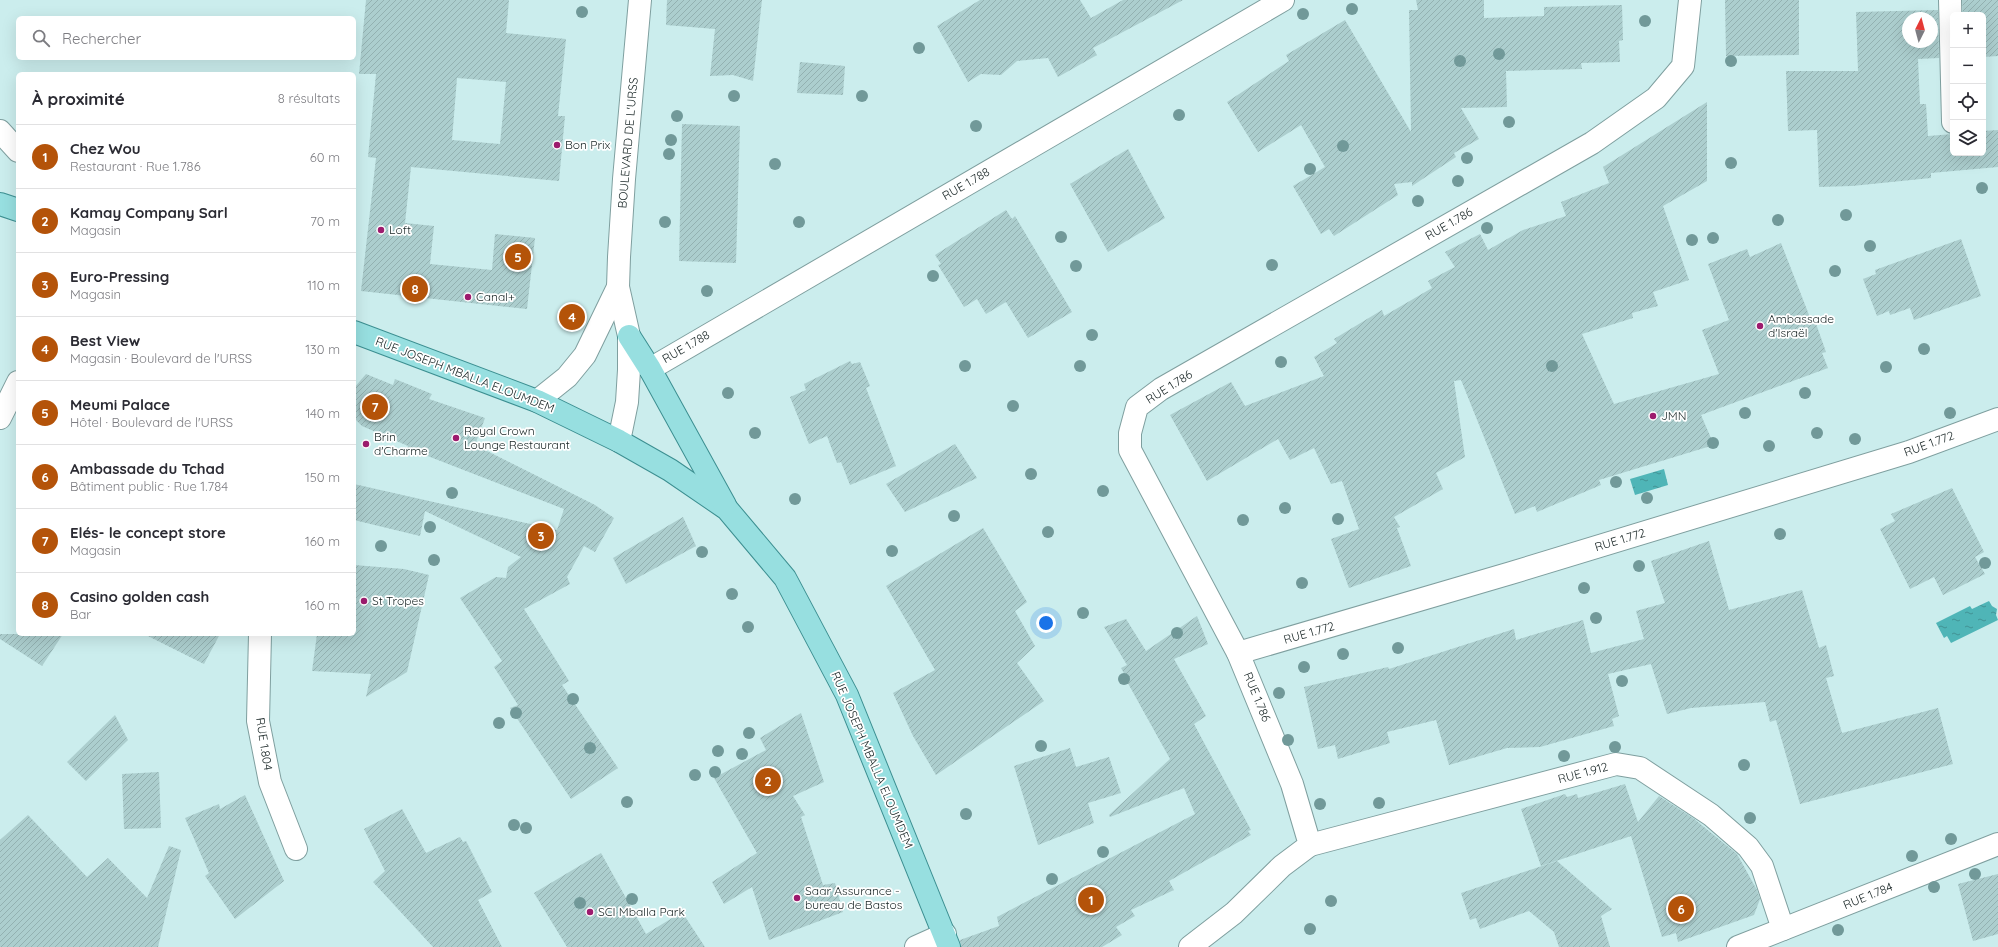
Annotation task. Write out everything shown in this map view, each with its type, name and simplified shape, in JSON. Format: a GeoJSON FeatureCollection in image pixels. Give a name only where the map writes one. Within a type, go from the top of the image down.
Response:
{"type":"FeatureCollection","features":[{"type":"Feature","properties":{"kind":"main road"},"geometry":{"type":"LineString","coordinates":[[0,204],[16,209]]}},
{"type":"Feature","properties":{"kind":"main road","name":"RUE JOSEPH MBALLA ELOUMDEM"},"geometry":{"type":"LineString","coordinates":[[356,334],[537,401],[619,441],[670,470],[728,509],[785,578],[847,695],[947,940]]}},
{"type":"Feature","properties":{"kind":"main road"},"geometry":{"type":"LineString","coordinates":[[629,336],[650,369],[728,509]]}},
{"type":"Feature","properties":{"kind":"street","name":"BOULEVARD DE L'URSS"},"geometry":{"type":"LineString","coordinates":[[618,287],[624,179],[640,0]]}},
{"type":"Feature","properties":{"kind":"street","name":"RUE 1.788"},"geometry":{"type":"LineString","coordinates":[[650,369],[1256,6],[1283,0]]}},
{"type":"Feature","properties":{"kind":"street","name":"RUE 1.786"},"geometry":{"type":"LineString","coordinates":[[1310,845],[1292,784],[1238,653],[1130,450],[1130,433],[1137,407],[1161,389],[1592,143],[1656,98],[1683,66],[1690,0]]}},
{"type":"Feature","properties":{"kind":"street"},"geometry":{"type":"LineString","coordinates":[[1950,0],[1953,120]]}},
{"type":"Feature","properties":{"kind":"street"},"geometry":{"type":"LineString","coordinates":[[0,131],[16,149]]}},
{"type":"Feature","properties":{"kind":"street"},"geometry":{"type":"LineString","coordinates":[[618,287],[629,336],[627,402],[619,441]]}},
{"type":"Feature","properties":{"kind":"street"},"geometry":{"type":"LineString","coordinates":[[537,401],[567,376],[585,355],[618,287]]}},
{"type":"Feature","properties":{"kind":"street"},"geometry":{"type":"LineString","coordinates":[[0,418],[16,386]]}},
{"type":"Feature","properties":{"kind":"street","name":"RUE 1.772"},"geometry":{"type":"LineString","coordinates":[[1238,653],[1519,571],[1909,452],[1998,419]]}},
{"type":"Feature","properties":{"kind":"street","name":"RUE 1.804"},"geometry":{"type":"LineString","coordinates":[[260,636],[258,721],[270,782],[296,849]]}},
{"type":"Feature","properties":{"kind":"street","name":"RUE 1.912"},"geometry":{"type":"LineString","coordinates":[[1310,845],[1616,764],[1640,768],[1711,815],[1748,847],[1762,866],[1783,929]]}},
{"type":"Feature","properties":{"kind":"street","name":"RUE 1.784"},"geometry":{"type":"LineString","coordinates":[[1738,947],[1998,844]]}},
{"type":"Feature","properties":{"kind":"street"},"geometry":{"type":"LineString","coordinates":[[1190,947],[1234,913],[1282,866],[1310,845]]}},
{"type":"Feature","properties":{"kind":"street"},"geometry":{"type":"LineString","coordinates":[[916,947],[947,940]]}},
{"type":"Feature","properties":{"kind":"water"},"geometry":{"type":"Polygon","coordinates":[[[1664,469],[1668,485],[1635,495],[1630,479],[1664,469]]]}},
{"type":"Feature","properties":{"kind":"water"},"geometry":{"type":"Polygon","coordinates":[[[1989,601],[1992,606],[1997,609],[1996,615],[1998,620],[1951,643],[1947,636],[1944,638],[1936,623],[1970,606],[1972,609],[1989,601]]]}},
{"type":"Feature","properties":{"kind":"building"},"geometry":{"type":"Polygon","coordinates":[[[366,0],[509,0],[506,33],[566,39],[558,116],[565,116],[559,181],[411,167],[405,223],[434,226],[430,264],[492,270],[495,234],[535,238],[527,309],[361,291],[376,158],[368,157],[376,74],[359,74],[366,0]],[[457,78],[452,140],[500,144],[506,82],[457,78]]]}},
{"type":"Feature","properties":{"kind":"building"},"geometry":{"type":"Polygon","coordinates":[[[667,0],[762,0],[753,81],[733,75],[710,76],[715,29],[666,25],[667,0]]]}},
{"type":"Feature","properties":{"kind":"building"},"geometry":{"type":"Polygon","coordinates":[[[980,0],[1080,0],[1091,18],[1123,0],[1183,0],[1093,48],[1097,55],[1058,77],[1048,58],[1017,61],[1001,75],[981,74],[968,82],[937,26],[980,0]]]}},
{"type":"Feature","properties":{"kind":"building"},"geometry":{"type":"Polygon","coordinates":[[[1416,0],[1484,0],[1484,18],[1544,16],[1544,7],[1622,5],[1623,40],[1619,41],[1620,62],[1581,63],[1582,69],[1506,71],[1507,107],[1461,108],[1479,139],[1454,153],[1456,157],[1412,186],[1412,182],[1394,184],[1398,195],[1334,236],[1329,229],[1321,234],[1293,186],[1325,167],[1301,125],[1258,152],[1227,102],[1289,61],[1286,55],[1345,20],[1411,132],[1409,10],[1418,10],[1416,0]]]}},
{"type":"Feature","properties":{"kind":"building"},"geometry":{"type":"Polygon","coordinates":[[[1725,0],[1799,0],[1799,55],[1726,56],[1725,0]]]}},
{"type":"Feature","properties":{"kind":"building"},"geometry":{"type":"Polygon","coordinates":[[[1962,0],[1998,0],[1998,56],[1986,57],[1986,12],[1963,12],[1962,0]]]}},
{"type":"Feature","properties":{"kind":"building"},"geometry":{"type":"Polygon","coordinates":[[[1938,10],[1939,58],[1918,59],[1920,104],[1926,104],[1928,136],[1950,134],[1950,156],[1986,156],[1986,131],[1998,130],[1998,167],[1931,173],[1931,178],[1852,186],[1819,187],[1817,130],[1788,131],[1786,71],[1858,71],[1856,12],[1938,10]]]}},
{"type":"Feature","properties":{"kind":"building"},"geometry":{"type":"Polygon","coordinates":[[[800,62],[845,66],[843,95],[797,93],[800,62]]]}},
{"type":"Feature","properties":{"kind":"building"},"geometry":{"type":"Polygon","coordinates":[[[1707,102],[1707,181],[1663,206],[1689,280],[1653,292],[1658,306],[1632,313],[1633,318],[1582,334],[1614,404],[1719,374],[1702,330],[1729,320],[1708,264],[1747,249],[1750,257],[1781,243],[1811,320],[1814,318],[1826,352],[1822,353],[1828,368],[1701,415],[1714,445],[1599,480],[1601,485],[1537,512],[1535,506],[1515,514],[1461,380],[1454,381],[1465,457],[1436,473],[1443,489],[1394,517],[1400,527],[1397,528],[1411,566],[1349,588],[1331,539],[1359,529],[1342,481],[1331,484],[1314,448],[1290,460],[1278,439],[1207,481],[1170,415],[1231,382],[1245,406],[1324,376],[1314,357],[1337,343],[1334,339],[1382,310],[1384,316],[1432,288],[1428,281],[1455,267],[1445,252],[1480,234],[1488,250],[1523,230],[1566,216],[1561,202],[1609,183],[1603,167],[1707,102]]]}},
{"type":"Feature","properties":{"kind":"building"},"geometry":{"type":"Polygon","coordinates":[[[682,124],[740,126],[736,263],[679,261],[682,124]]]}},
{"type":"Feature","properties":{"kind":"building"},"geometry":{"type":"Polygon","coordinates":[[[1128,149],[1165,218],[1108,252],[1070,184],[1128,149]]]}},
{"type":"Feature","properties":{"kind":"building"},"geometry":{"type":"Polygon","coordinates":[[[1006,210],[1012,219],[1015,216],[1072,312],[1028,338],[1006,302],[986,314],[977,299],[964,307],[938,265],[941,264],[935,255],[1006,210]]]}},
{"type":"Feature","properties":{"kind":"building"},"geometry":{"type":"Polygon","coordinates":[[[1961,239],[1981,296],[1914,320],[1910,308],[1890,315],[1889,311],[1877,316],[1863,279],[1876,274],[1875,270],[1961,239]]]}},
{"type":"Feature","properties":{"kind":"building"},"geometry":{"type":"Polygon","coordinates":[[[850,361],[852,364],[860,362],[870,386],[866,388],[896,466],[850,485],[841,462],[837,463],[827,436],[809,444],[790,397],[806,390],[804,384],[850,361]]]}},
{"type":"Feature","properties":{"kind":"building"},"geometry":{"type":"Polygon","coordinates":[[[366,374],[393,385],[395,379],[432,394],[429,399],[485,418],[475,445],[595,505],[614,518],[595,552],[584,546],[567,577],[570,584],[524,609],[569,681],[562,685],[618,768],[571,799],[510,708],[518,705],[494,667],[502,661],[460,598],[496,577],[506,578],[508,567],[521,557],[425,511],[420,536],[356,520],[356,484],[557,530],[564,509],[407,448],[408,446],[362,426],[356,420],[356,386],[366,374]]]}},
{"type":"Feature","properties":{"kind":"building"},"geometry":{"type":"Polygon","coordinates":[[[955,444],[977,478],[905,512],[886,484],[955,444]]]}},
{"type":"Feature","properties":{"kind":"building"},"geometry":{"type":"Polygon","coordinates":[[[1952,488],[1984,552],[1975,557],[1985,574],[1943,595],[1934,577],[1910,589],[1880,529],[1895,521],[1891,514],[1952,488]]]}},
{"type":"Feature","properties":{"kind":"building"},"geometry":{"type":"Polygon","coordinates":[[[683,517],[696,546],[626,584],[613,558],[683,517]]]}},
{"type":"Feature","properties":{"kind":"building"},"geometry":{"type":"Polygon","coordinates":[[[983,528],[1027,602],[1015,611],[1035,646],[1017,663],[1044,701],[936,775],[913,736],[893,693],[935,670],[886,586],[983,528]]]}},
{"type":"Feature","properties":{"kind":"building"},"geometry":{"type":"Polygon","coordinates":[[[1709,541],[1729,610],[1802,590],[1819,648],[1826,645],[1834,676],[1826,678],[1842,733],[1938,708],[1953,764],[1800,804],[1776,720],[1770,722],[1765,702],[1691,708],[1667,714],[1651,664],[1608,674],[1619,716],[1612,719],[1614,726],[1540,747],[1507,748],[1449,765],[1436,720],[1387,732],[1390,743],[1338,759],[1335,745],[1318,749],[1304,687],[1388,667],[1389,669],[1514,629],[1516,640],[1583,620],[1591,653],[1644,639],[1636,611],[1665,603],[1651,561],[1709,541]]]}},
{"type":"Feature","properties":{"kind":"building"},"geometry":{"type":"Polygon","coordinates":[[[356,565],[404,569],[429,575],[407,672],[366,697],[371,674],[312,671],[317,636],[356,636],[356,565]]]}},
{"type":"Feature","properties":{"kind":"building"},"geometry":{"type":"Polygon","coordinates":[[[1197,616],[1208,644],[1174,659],[1206,716],[1194,724],[1251,830],[1248,831],[1251,835],[1169,881],[1174,890],[1131,910],[1135,916],[1116,927],[1122,935],[1102,947],[961,947],[960,940],[999,926],[997,917],[1195,814],[1184,788],[1110,817],[1109,815],[1170,759],[1125,678],[1126,677],[1121,668],[1127,665],[1104,627],[1126,619],[1146,651],[1197,616]]]}},
{"type":"Feature","properties":{"kind":"building"},"geometry":{"type":"Polygon","coordinates":[[[0,634],[16,634],[16,636],[62,636],[42,666],[0,639],[0,634]]]}},
{"type":"Feature","properties":{"kind":"building"},"geometry":{"type":"Polygon","coordinates":[[[148,636],[219,636],[204,664],[148,636]]]}},
{"type":"Feature","properties":{"kind":"building"},"geometry":{"type":"Polygon","coordinates":[[[801,713],[824,782],[793,796],[805,815],[801,817],[823,885],[835,883],[843,912],[769,940],[752,887],[724,904],[712,882],[757,853],[714,778],[766,750],[760,738],[801,713]]]}},
{"type":"Feature","properties":{"kind":"building"},"geometry":{"type":"Polygon","coordinates":[[[115,715],[128,740],[86,781],[67,762],[115,715]]]}},
{"type":"Feature","properties":{"kind":"building"},"geometry":{"type":"Polygon","coordinates":[[[1070,748],[1076,767],[1109,757],[1121,793],[1088,803],[1094,823],[1038,845],[1014,766],[1070,748]]]}},
{"type":"Feature","properties":{"kind":"building"},"geometry":{"type":"Polygon","coordinates":[[[159,772],[161,828],[124,829],[122,774],[159,772]]]}},
{"type":"Feature","properties":{"kind":"building"},"geometry":{"type":"Polygon","coordinates":[[[1625,784],[1638,822],[1659,796],[1693,818],[1737,854],[1757,890],[1760,899],[1754,915],[1678,942],[1676,933],[1662,937],[1631,836],[1541,866],[1521,809],[1565,794],[1567,797],[1577,794],[1578,798],[1625,784]]]}},
{"type":"Feature","properties":{"kind":"building"},"geometry":{"type":"Polygon","coordinates":[[[245,795],[284,881],[235,919],[205,876],[209,873],[185,818],[219,804],[220,809],[245,795]]]}},
{"type":"Feature","properties":{"kind":"building"},"geometry":{"type":"Polygon","coordinates":[[[402,809],[426,853],[460,837],[463,842],[466,841],[492,892],[478,900],[502,947],[433,947],[373,882],[385,871],[364,829],[402,809]]]}},
{"type":"Feature","properties":{"kind":"building"},"geometry":{"type":"Polygon","coordinates":[[[28,815],[87,877],[108,858],[147,898],[169,846],[181,850],[158,947],[0,947],[0,840],[28,815]]]}},
{"type":"Feature","properties":{"kind":"building","name":"SCI Mballa Park"},"geometry":{"type":"Polygon","coordinates":[[[601,853],[646,934],[682,912],[705,947],[567,947],[534,893],[601,853]]]}},
{"type":"Feature","properties":{"kind":"building"},"geometry":{"type":"Polygon","coordinates":[[[1557,861],[1612,909],[1601,916],[1610,947],[1559,947],[1554,932],[1529,911],[1480,929],[1476,918],[1470,920],[1461,893],[1557,861]]]}},
{"type":"Feature","properties":{"kind":"building"},"geometry":{"type":"Polygon","coordinates":[[[1998,874],[1998,934],[1973,941],[1958,884],[1998,874]]]}},
{"type":"Feature","properties":{"kind":"place","name":"Bon Prix"},"geometry":{"type":"Point","coordinates":[557,145]}},
{"type":"Feature","properties":{"kind":"place","name":"Loft"},"geometry":{"type":"Point","coordinates":[381,230]}},
{"type":"Feature","properties":{"kind":"place","name":"Meumi Palace"},"geometry":{"type":"Point","coordinates":[518,257]}},
{"type":"Feature","properties":{"kind":"place","name":"Casino golden cash"},"geometry":{"type":"Point","coordinates":[415,289]}},
{"type":"Feature","properties":{"kind":"place","name":"Canal+"},"geometry":{"type":"Point","coordinates":[468,297]}},
{"type":"Feature","properties":{"kind":"place","name":"Best View"},"geometry":{"type":"Point","coordinates":[572,317]}},
{"type":"Feature","properties":{"kind":"place","name":"Ambassade d'Israël"},"geometry":{"type":"Point","coordinates":[1760,326]}},
{"type":"Feature","properties":{"kind":"place","name":"Elés- le concept store"},"geometry":{"type":"Point","coordinates":[375,407]}},
{"type":"Feature","properties":{"kind":"place","name":"JMN"},"geometry":{"type":"Point","coordinates":[1653,416]}},
{"type":"Feature","properties":{"kind":"place","name":"Royal Crown Lounge Restaurant"},"geometry":{"type":"Point","coordinates":[456,438]}},
{"type":"Feature","properties":{"kind":"place","name":"Brin d'Charme"},"geometry":{"type":"Point","coordinates":[366,444]}},
{"type":"Feature","properties":{"kind":"place","name":"Euro-Pressing"},"geometry":{"type":"Point","coordinates":[541,536]}},
{"type":"Feature","properties":{"kind":"place","name":"St Tropes"},"geometry":{"type":"Point","coordinates":[364,601]}},
{"type":"Feature","properties":{"kind":"place","name":"Kamay Company Sarl"},"geometry":{"type":"Point","coordinates":[768,781]}},
{"type":"Feature","properties":{"kind":"place","name":"Saar Assurance - bureau de Bastos"},"geometry":{"type":"Point","coordinates":[797,898]}},
{"type":"Feature","properties":{"kind":"place","name":"Chez Wou"},"geometry":{"type":"Point","coordinates":[1091,900]}},
{"type":"Feature","properties":{"kind":"place","name":"Ambassade du Tchad"},"geometry":{"type":"Point","coordinates":[1681,909]}},
{"type":"Feature","properties":{"kind":"place","name":"SCI Mballa Park"},"geometry":{"type":"Point","coordinates":[590,912]}}]}
